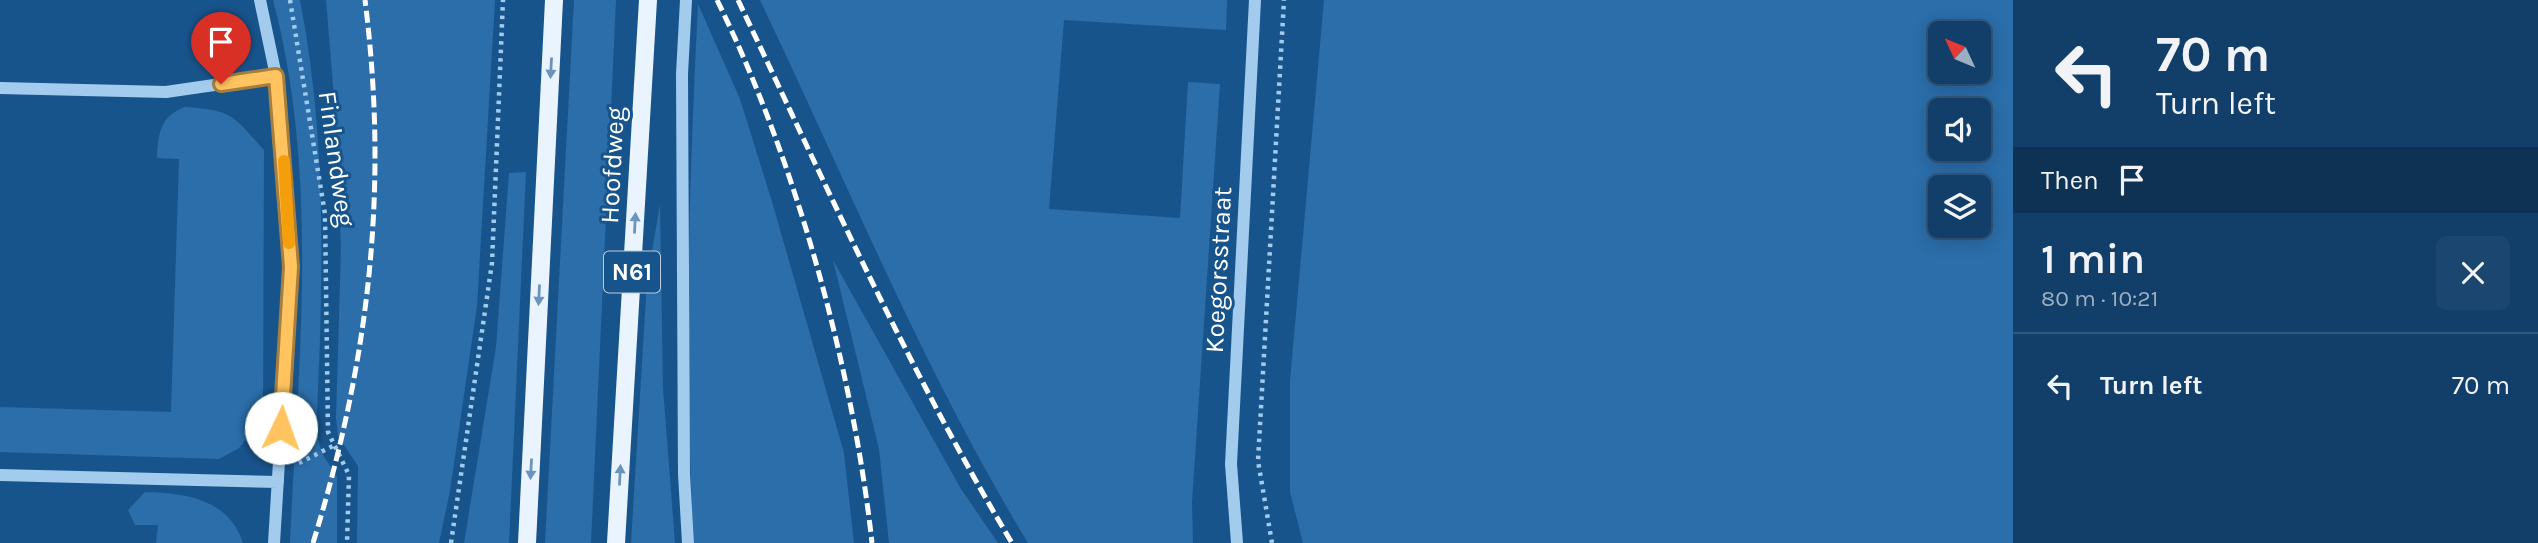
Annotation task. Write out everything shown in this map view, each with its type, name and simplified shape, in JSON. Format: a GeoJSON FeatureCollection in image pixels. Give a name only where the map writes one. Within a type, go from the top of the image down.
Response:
{"type":"FeatureCollection","features":[{"type":"Feature","properties":{"kind":"main road"},"geometry":{"type":"LineString","coordinates":[[527,543],[554,0]]}},
{"type":"Feature","properties":{"kind":"main road","name":"Hoofdweg"},"geometry":{"type":"LineString","coordinates":[[616,543],[648,0]]}},
{"type":"Feature","properties":{"kind":"street","name":"Finlandweg"},"geometry":{"type":"LineString","coordinates":[[260,0],[276,76],[291,267],[274,543]]}},
{"type":"Feature","properties":{"kind":"street"},"geometry":{"type":"LineString","coordinates":[[686,0],[682,74],[684,474],[688,543]]}},
{"type":"Feature","properties":{"kind":"street","name":"Koegorsstraat"},"geometry":{"type":"LineString","coordinates":[[1237,543],[1231,464],[1255,0]]}},
{"type":"Feature","properties":{"kind":"street"},"geometry":{"type":"LineString","coordinates":[[0,88],[166,92],[276,76]]}},
{"type":"Feature","properties":{"kind":"street"},"geometry":{"type":"LineString","coordinates":[[0,475],[278,482]]}},
{"type":"Feature","properties":{"kind":"path","name":"Finlandweg"},"geometry":{"type":"LineString","coordinates":[[290,0],[325,214],[328,432],[349,475],[347,543]]}},
{"type":"Feature","properties":{"kind":"path"},"geometry":{"type":"LineString","coordinates":[[451,543],[492,263],[503,0]]}},
{"type":"Feature","properties":{"kind":"path"},"geometry":{"type":"LineString","coordinates":[[1272,543],[1258,461],[1284,0]]}},
{"type":"Feature","properties":{"kind":"shaded area"},"geometry":{"type":"Polygon","coordinates":[[[273,0],[300,0],[309,54],[321,216],[316,434],[323,455],[337,477],[337,543],[290,543],[301,339],[301,202],[297,134],[288,67],[273,0]]]}},
{"type":"Feature","properties":{"kind":"shaded area"},"geometry":{"type":"Polygon","coordinates":[[[326,0],[495,0],[477,306],[450,491],[439,543],[357,543],[358,466],[338,436],[336,418],[341,248],[334,97],[326,0]]]}},
{"type":"Feature","properties":{"kind":"shaded area"},"geometry":{"type":"Polygon","coordinates":[[[574,0],[616,0],[591,543],[545,543],[574,0]]]}},
{"type":"Feature","properties":{"kind":"shaded area"},"geometry":{"type":"Polygon","coordinates":[[[760,0],[1227,0],[1226,30],[1064,20],[1049,209],[1180,218],[1188,82],[1220,84],[1192,502],[1193,543],[1028,543],[954,411],[920,343],[760,0]]]}},
{"type":"Feature","properties":{"kind":"shaded area"},"geometry":{"type":"Polygon","coordinates":[[[1324,0],[2013,0],[2013,543],[1303,543],[1290,492],[1290,381],[1324,0]]]}},
{"type":"Feature","properties":{"kind":"shaded area"},"geometry":{"type":"Polygon","coordinates":[[[698,4],[740,99],[773,205],[844,453],[854,543],[694,543],[688,274],[698,4]]]}},
{"type":"Feature","properties":{"kind":"shaded area"},"geometry":{"type":"Polygon","coordinates":[[[185,107],[213,110],[231,117],[264,150],[263,419],[239,448],[219,459],[0,452],[0,407],[171,412],[179,159],[157,158],[158,141],[165,121],[185,107]]]}},
{"type":"Feature","properties":{"kind":"shaded area"},"geometry":{"type":"Polygon","coordinates":[[[526,172],[509,543],[464,543],[496,347],[509,173],[526,172]]]}},
{"type":"Feature","properties":{"kind":"shaded area"},"geometry":{"type":"Polygon","coordinates":[[[660,204],[663,388],[675,543],[631,543],[647,281],[660,204]]]}},
{"type":"Feature","properties":{"kind":"shaded area"},"geometry":{"type":"Polygon","coordinates":[[[833,260],[961,489],[998,543],[889,543],[879,449],[833,260]]]}},
{"type":"Feature","properties":{"kind":"shaded area"},"geometry":{"type":"Polygon","coordinates":[[[145,492],[175,494],[204,501],[227,517],[243,543],[156,543],[158,525],[135,525],[128,510],[145,492]]]}},
{"type":"Feature","properties":{"kind":"railway"},"geometry":{"type":"LineString","coordinates":[[313,543],[348,408],[369,274],[375,139],[365,0]]}},
{"type":"Feature","properties":{"kind":"railway"},"geometry":{"type":"LineString","coordinates":[[717,0],[771,127],[817,265],[851,407],[872,543]]}},
{"type":"Feature","properties":{"kind":"railway"},"geometry":{"type":"LineString","coordinates":[[738,0],[903,343],[1012,543]]}},
{"type":"Feature","properties":{"kind":"slow traffic"},"geometry":{"type":"LineString","coordinates":[[284,161],[289,243]]}},
{"type":"Feature","properties":{"kind":"route"},"geometry":{"type":"LineString","coordinates":[[221,84],[276,76],[291,267],[281,428]]}}]}
